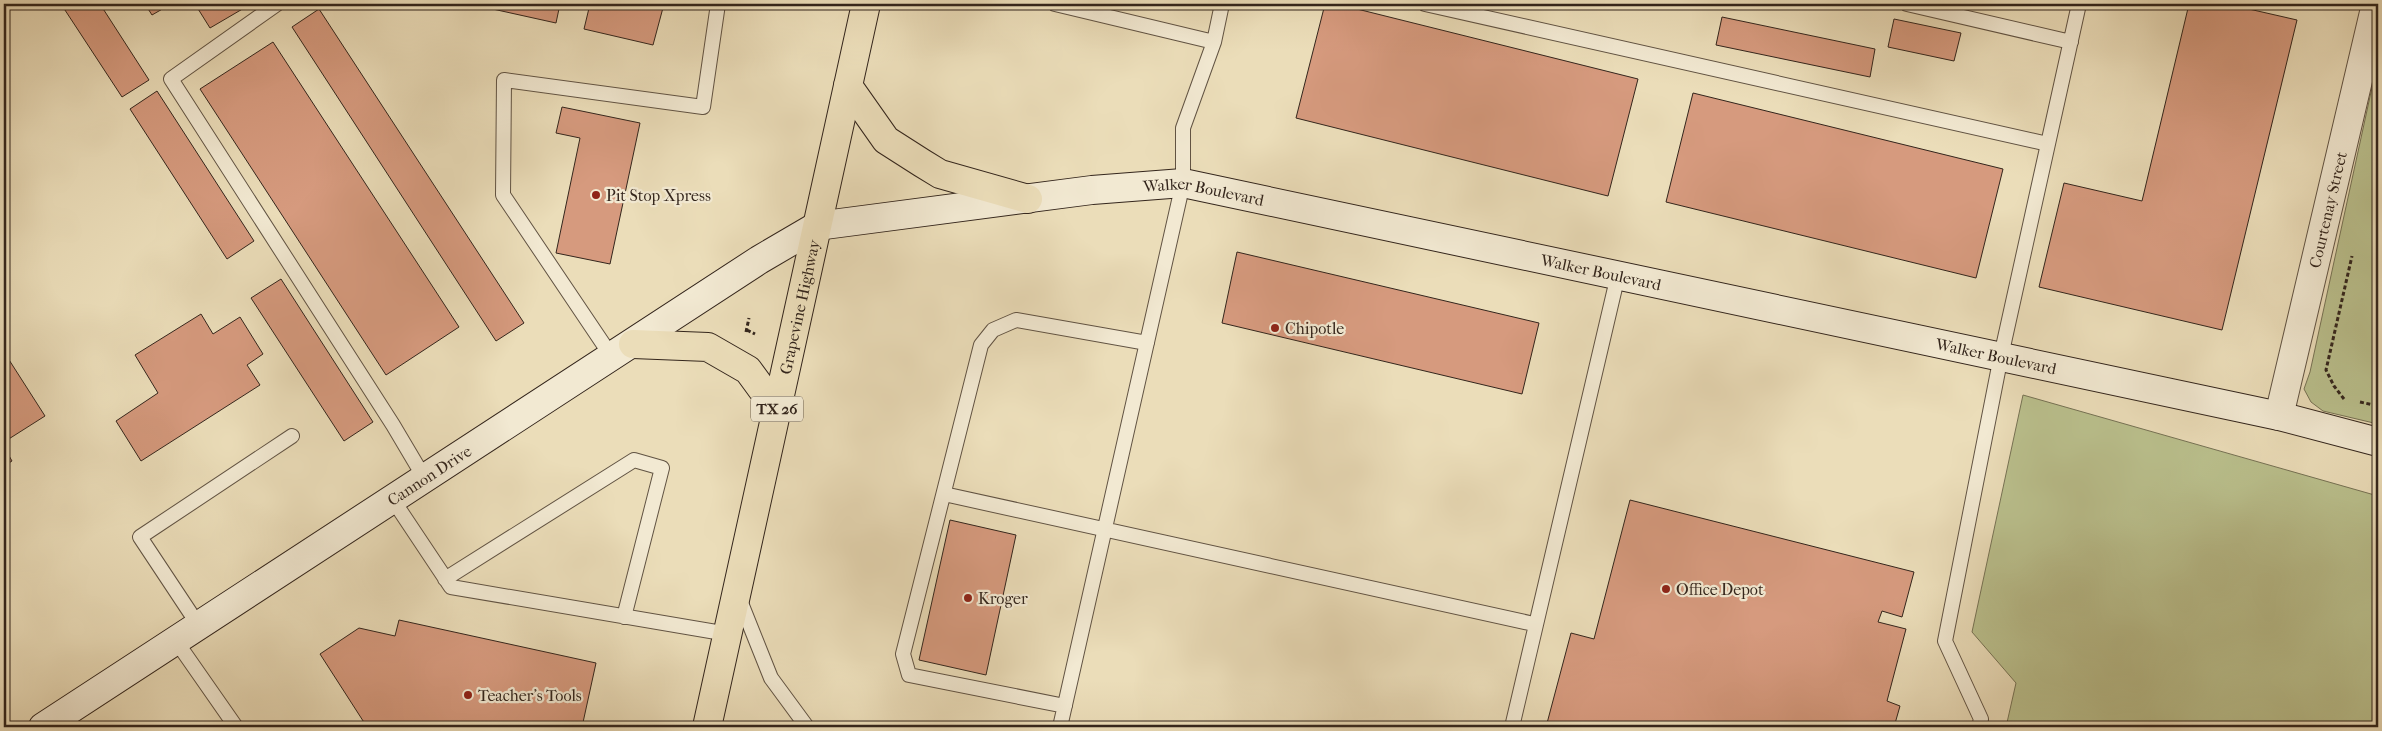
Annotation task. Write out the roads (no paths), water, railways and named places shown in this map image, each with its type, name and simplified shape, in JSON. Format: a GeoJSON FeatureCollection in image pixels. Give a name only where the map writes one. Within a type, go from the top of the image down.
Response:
{"type":"FeatureCollection","features":[{"type":"Feature","properties":{"kind":"main road","name":"Grapevine Highway"},"geometry":{"type":"LineString","coordinates":[[707,727],[866,4]]}},
{"type":"Feature","properties":{"kind":"main road"},"geometry":{"type":"LineString","coordinates":[[848,86],[886,140],[928,167],[940,174],[1028,198]]}},
{"type":"Feature","properties":{"kind":"main road"},"geometry":{"type":"LineString","coordinates":[[622,350],[708,348],[748,370],[776,412]]}},
{"type":"Feature","properties":{"kind":"street","name":"Courtenay Street"},"geometry":{"type":"LineString","coordinates":[[2279,416],[2376,4]]}},
{"type":"Feature","properties":{"kind":"street","name":"Walker Boulevard"},"geometry":{"type":"LineString","coordinates":[[817,226],[1101,189],[1184,183],[2279,416],[2378,442]]}},
{"type":"Feature","properties":{"kind":"street","name":"Cannon Drive"},"geometry":{"type":"LineString","coordinates":[[43,727],[759,260],[817,226]]}},
{"type":"Feature","properties":{"kind":"lane"},"geometry":{"type":"LineString","coordinates":[[277,4],[171,79],[425,479]]}},
{"type":"Feature","properties":{"kind":"lane"},"geometry":{"type":"LineString","coordinates":[[622,350],[503,195],[504,80],[703,107],[718,4]]}},
{"type":"Feature","properties":{"kind":"lane"},"geometry":{"type":"LineString","coordinates":[[1055,4],[1214,42]]}},
{"type":"Feature","properties":{"kind":"lane"},"geometry":{"type":"LineString","coordinates":[[1060,727],[1184,183],[1183,128],[1214,42],[1222,4]]}},
{"type":"Feature","properties":{"kind":"lane"},"geometry":{"type":"LineString","coordinates":[[1425,4],[1452,7],[2048,144]]}},
{"type":"Feature","properties":{"kind":"lane"},"geometry":{"type":"LineString","coordinates":[[1907,4],[2071,42]]}},
{"type":"Feature","properties":{"kind":"lane"},"geometry":{"type":"LineString","coordinates":[[1979,727],[1980,719],[1944,641],[2001,356],[2079,4]]}},
{"type":"Feature","properties":{"kind":"lane"},"geometry":{"type":"LineString","coordinates":[[1512,727],[1534,624],[1618,275]]}},
{"type":"Feature","properties":{"kind":"lane"},"geometry":{"type":"LineString","coordinates":[[1065,706],[909,675],[903,654],[981,345],[994,330],[1016,320],[1147,343]]}},
{"type":"Feature","properties":{"kind":"lane"},"geometry":{"type":"LineString","coordinates":[[199,626],[140,537],[292,436]]}},
{"type":"Feature","properties":{"kind":"lane"},"geometry":{"type":"LineString","coordinates":[[445,579],[634,460],[662,468],[624,616]]}},
{"type":"Feature","properties":{"kind":"lane"},"geometry":{"type":"LineString","coordinates":[[944,494],[1534,624]]}},
{"type":"Feature","properties":{"kind":"lane"},"geometry":{"type":"LineString","coordinates":[[393,500],[451,587],[728,634]]}},
{"type":"Feature","properties":{"kind":"lane"},"geometry":{"type":"LineString","coordinates":[[736,592],[771,678],[807,727]]}},
{"type":"Feature","properties":{"kind":"lane"},"geometry":{"type":"LineString","coordinates":[[176,641],[236,727]]}},
{"type":"Feature","properties":{"kind":"place","name":"Pit Stop Xpress"},"geometry":{"type":"Point","coordinates":[596,195]}},
{"type":"Feature","properties":{"kind":"place","name":"Chipotle"},"geometry":{"type":"Point","coordinates":[1275,328]}},
{"type":"Feature","properties":{"kind":"place","name":"Office Depot"},"geometry":{"type":"Point","coordinates":[1666,589]}},
{"type":"Feature","properties":{"kind":"place","name":"Kroger"},"geometry":{"type":"Point","coordinates":[968,598]}},
{"type":"Feature","properties":{"kind":"place","name":"Teacher’s Tools"},"geometry":{"type":"Point","coordinates":[468,695]}}]}
